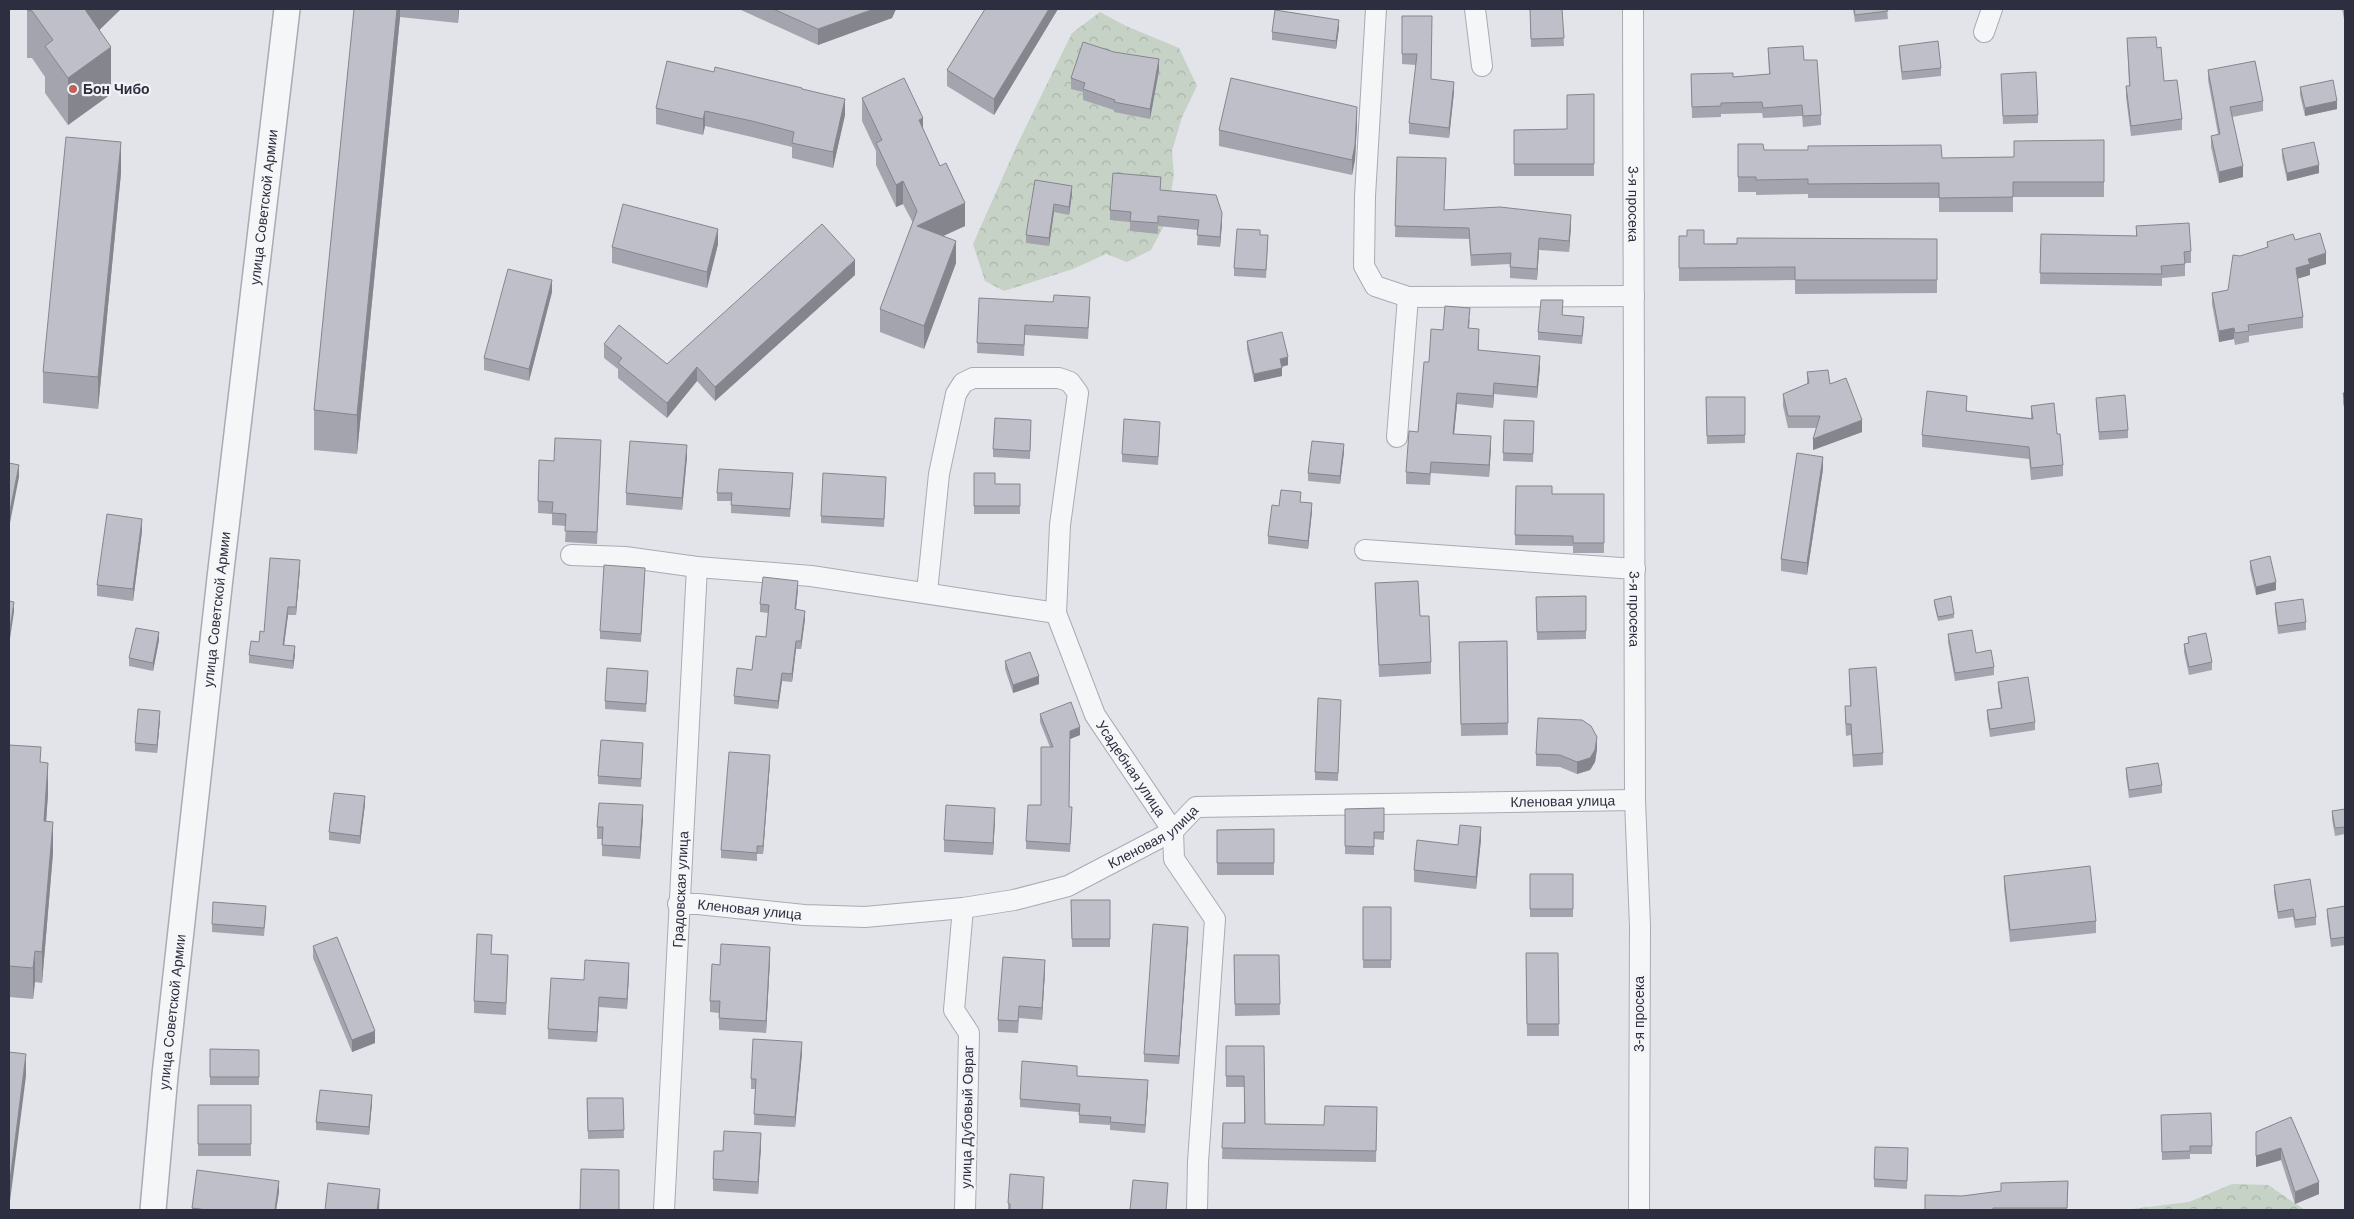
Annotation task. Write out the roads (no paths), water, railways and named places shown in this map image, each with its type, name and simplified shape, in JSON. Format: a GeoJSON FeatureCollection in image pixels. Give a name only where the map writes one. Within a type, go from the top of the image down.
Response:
{"type":"FeatureCollection","features":[{"type":"Feature","properties":{"kind":"street","name":"улица Советской Армии"},"geometry":{"type":"LineString","coordinates":[[153,1210],[165,1075],[222,560],[287,9]]}},
{"type":"Feature","properties":{"kind":"street"},"geometry":{"type":"LineString","coordinates":[[1376,9],[1365,196],[1364,266],[1375,286],[1408,297],[1634,296]]}},
{"type":"Feature","properties":{"kind":"street"},"geometry":{"type":"LineString","coordinates":[[1476,9],[1482,66]]}},
{"type":"Feature","properties":{"kind":"street","name":"3-я просека"},"geometry":{"type":"LineString","coordinates":[[1633,9],[1635,800],[1640,926],[1639,1210]]}},
{"type":"Feature","properties":{"kind":"street"},"geometry":{"type":"LineString","coordinates":[[1984,32],[1990,20],[1992,9]]}},
{"type":"Feature","properties":{"kind":"street"},"geometry":{"type":"LineString","coordinates":[[1397,438],[1408,297]]}},
{"type":"Feature","properties":{"kind":"street","name":"Усадебная улица"},"geometry":{"type":"LineString","coordinates":[[927,592],[938,474],[956,394],[963,383],[973,378],[1059,378],[1070,382],[1078,393],[1060,525],[1056,613],[1095,715],[1173,831],[1174,859],[1215,919],[1198,1162],[1197,1210]]}},
{"type":"Feature","properties":{"kind":"street"},"geometry":{"type":"LineString","coordinates":[[1365,550],[1635,569]]}},
{"type":"Feature","properties":{"kind":"street"},"geometry":{"type":"LineString","coordinates":[[570,555],[625,557],[697,567],[811,576],[927,592],[1056,613]]}},
{"type":"Feature","properties":{"kind":"street","name":"Градовская улица"},"geometry":{"type":"LineString","coordinates":[[664,1210],[678,904],[697,567]]}},
{"type":"Feature","properties":{"kind":"street","name":"Кленовая улица"},"geometry":{"type":"LineString","coordinates":[[678,904],[698,904],[804,915],[865,917],[963,908],[1014,900],[1068,886],[1173,831],[1196,807],[1635,800]]}},
{"type":"Feature","properties":{"kind":"street","name":"улица Дубовый Овраг"},"geometry":{"type":"LineString","coordinates":[[963,908],[954,1010],[969,1033],[965,1210]]}},
{"type":"Feature","properties":{"kind":"place","name":"Бон Чибо"},"geometry":{"type":"Point","coordinates":[73,89]}}]}
